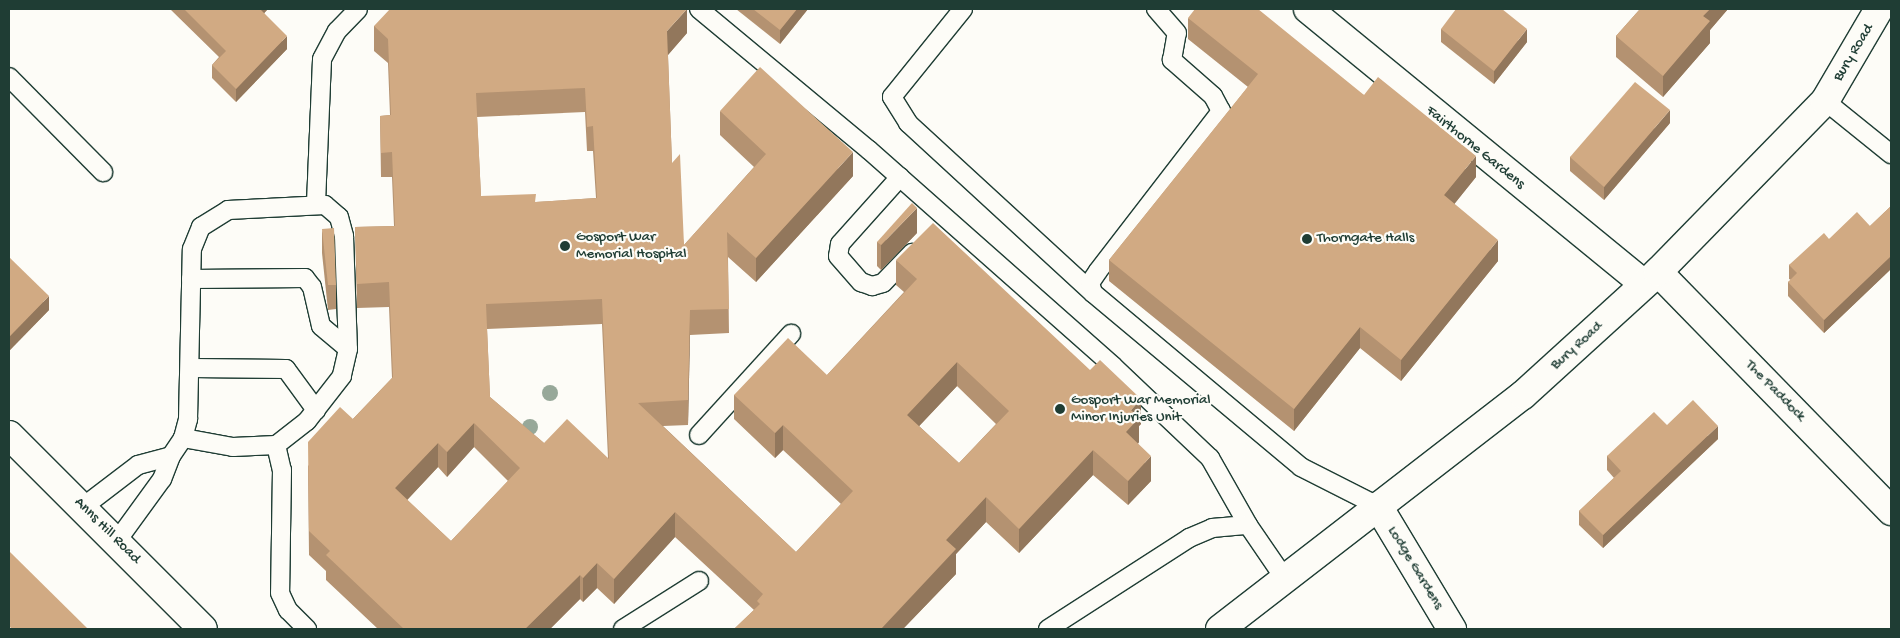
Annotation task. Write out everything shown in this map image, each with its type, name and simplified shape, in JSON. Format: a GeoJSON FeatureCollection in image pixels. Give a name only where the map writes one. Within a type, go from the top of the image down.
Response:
{"type":"FeatureCollection","features":[{"type":"Feature","properties":{"kind":"street","name":"Fairthorne Gardens"},"geometry":{"type":"LineString","coordinates":[[1308,9],[1320,23],[1651,278]]}},
{"type":"Feature","properties":{"kind":"street","name":"Bury Road"},"geometry":{"type":"LineString","coordinates":[[1220,629],[1523,395],[1651,278],[1825,101],[1880,9]]}},
{"type":"Feature","properties":{"kind":"street"},"geometry":{"type":"LineString","coordinates":[[1825,101],[1891,23]]}},
{"type":"Feature","properties":{"kind":"street","name":"The Paddock"},"geometry":{"type":"LineString","coordinates":[[1651,278],[1891,511]]}},
{"type":"Feature","properties":{"kind":"street","name":"Anns Hill Road"},"geometry":{"type":"LineString","coordinates":[[9,435],[117,540],[203,629]]}},
{"type":"Feature","properties":{"kind":"street","name":"Lodge Gardens"},"geometry":{"type":"LineString","coordinates":[[1378,506],[1452,629]]}},
{"type":"Feature","properties":{"kind":"lane"},"geometry":{"type":"LineString","coordinates":[[316,203],[322,59],[337,31],[358,9]]}},
{"type":"Feature","properties":{"kind":"lane"},"geometry":{"type":"LineString","coordinates":[[699,9],[869,150],[1210,458],[1248,525],[1286,579]]}},
{"type":"Feature","properties":{"kind":"lane"},"geometry":{"type":"LineString","coordinates":[[963,9],[899,85],[892,97],[896,107],[908,123],[1093,293],[1301,467],[1378,506]]}},
{"type":"Feature","properties":{"kind":"lane"},"geometry":{"type":"LineString","coordinates":[[1093,293],[1090,283],[1098,271],[1221,110],[1214,96],[1172,60],[1177,33],[1156,9]]}},
{"type":"Feature","properties":{"kind":"lane"},"geometry":{"type":"LineString","coordinates":[[9,77],[103,172]]}},
{"type":"Feature","properties":{"kind":"lane"},"geometry":{"type":"LineString","coordinates":[[1825,101],[1891,154]]}},
{"type":"Feature","properties":{"kind":"lane"},"geometry":{"type":"LineString","coordinates":[[900,178],[840,244],[838,256],[861,282],[872,286],[883,283],[946,218]]}},
{"type":"Feature","properties":{"kind":"lane"},"geometry":{"type":"LineString","coordinates":[[117,540],[162,479],[171,456],[183,438],[192,368],[192,249],[206,220],[240,208],[316,203],[333,211],[342,225],[348,349],[342,376],[316,410],[276,445],[233,447],[183,438]]}},
{"type":"Feature","properties":{"kind":"lane"},"geometry":{"type":"LineString","coordinates":[[191,279],[305,278],[312,287],[321,326],[348,349]]}},
{"type":"Feature","properties":{"kind":"lane"},"geometry":{"type":"LineString","coordinates":[[699,435],[790,334]]}},
{"type":"Feature","properties":{"kind":"lane"},"geometry":{"type":"LineString","coordinates":[[192,368],[280,367],[292,373],[316,410]]}},
{"type":"Feature","properties":{"kind":"lane"},"geometry":{"type":"LineString","coordinates":[[276,445],[282,470],[280,594],[288,610],[307,629]]}},
{"type":"Feature","properties":{"kind":"lane"},"geometry":{"type":"LineString","coordinates":[[82,507],[138,465],[171,456]]}},
{"type":"Feature","properties":{"kind":"lane"},"geometry":{"type":"LineString","coordinates":[[1048,629],[1189,538],[1212,528],[1248,525]]}},
{"type":"Feature","properties":{"kind":"lane"},"geometry":{"type":"LineString","coordinates":[[623,629],[699,581]]}},
{"type":"Feature","properties":{"kind":"building"},"geometry":{"type":"Polygon","coordinates":[[[184,9],[260,9],[287,36],[236,89],[212,65],[226,51],[184,9]]]}},
{"type":"Feature","properties":{"kind":"building"},"geometry":{"type":"Polygon","coordinates":[[[390,9],[687,9],[667,31],[672,163],[680,154],[684,245],[766,154],[720,111],[760,67],[853,152],[756,258],[727,232],[729,309],[690,310],[688,400],[638,403],[796,552],[853,491],[783,425],[775,433],[734,395],[788,338],[827,375],[917,279],[896,260],[933,223],[1090,370],[1100,360],[1141,399],[1131,410],[1139,418],[1126,432],[1151,456],[1128,481],[1093,450],[1019,529],[986,497],[946,540],[956,549],[881,629],[734,629],[760,604],[757,601],[763,594],[675,512],[614,579],[597,563],[583,578],[580,575],[525,629],[404,629],[326,555],[330,551],[309,531],[308,442],[340,407],[353,419],[393,377],[389,282],[357,284],[355,227],[395,226],[392,152],[381,153],[380,116],[391,115],[388,39],[374,26],[390,9]],[[585,88],[476,93],[481,196],[536,194],[535,202],[597,198],[593,126],[587,127],[585,88]],[[602,299],[486,304],[490,397],[544,443],[567,419],[609,459],[602,299]],[[957,362],[907,415],[959,463],[1009,411],[957,362]],[[474,423],[447,452],[438,443],[395,488],[451,541],[520,468],[474,423]]]}},
{"type":"Feature","properties":{"kind":"building"},"geometry":{"type":"Polygon","coordinates":[[[753,9],[797,9],[780,30],[753,9]]]}},
{"type":"Feature","properties":{"kind":"building","name":"Thorngate Halls"},"geometry":{"type":"Polygon","coordinates":[[[1195,9],[1258,9],[1364,95],[1378,77],[1476,156],[1444,195],[1498,240],[1401,360],[1360,327],[1294,409],[1109,260],[1258,74],[1188,18],[1195,9]]]}},
{"type":"Feature","properties":{"kind":"building"},"geometry":{"type":"Polygon","coordinates":[[[1456,9],[1502,9],[1527,29],[1494,71],[1441,29],[1456,9]]]}},
{"type":"Feature","properties":{"kind":"building"},"geometry":{"type":"Polygon","coordinates":[[[1640,9],[1710,9],[1703,16],[1710,21],[1663,76],[1616,36],[1640,9]]]}},
{"type":"Feature","properties":{"kind":"building"},"geometry":{"type":"Polygon","coordinates":[[[1635,82],[1670,110],[1604,187],[1570,157],[1635,82]]]}},
{"type":"Feature","properties":{"kind":"building"},"geometry":{"type":"Polygon","coordinates":[[[912,203],[917,208],[881,245],[877,242],[912,203]]]}},
{"type":"Feature","properties":{"kind":"building"},"geometry":{"type":"Polygon","coordinates":[[[1891,206],[1891,256],[1824,320],[1788,282],[1797,273],[1789,265],[1824,233],[1829,239],[1857,212],[1870,226],[1891,206]]]}},
{"type":"Feature","properties":{"kind":"building"},"geometry":{"type":"Polygon","coordinates":[[[334,228],[336,285],[328,285],[322,229],[334,228]]]}},
{"type":"Feature","properties":{"kind":"building"},"geometry":{"type":"Polygon","coordinates":[[[9,257],[49,296],[10,336],[9,335],[9,257]]]}},
{"type":"Feature","properties":{"kind":"building"},"geometry":{"type":"Polygon","coordinates":[[[1693,400],[1718,426],[1603,535],[1579,511],[1621,471],[1607,456],[1654,412],[1667,425],[1693,400]]]}},
{"type":"Feature","properties":{"kind":"building"},"geometry":{"type":"Polygon","coordinates":[[[9,551],[88,629],[12,629],[9,626],[9,551]]]}},
{"type":"Feature","properties":{"kind":"place","name":"Thorngate Halls"},"geometry":{"type":"Point","coordinates":[1307,239]}},
{"type":"Feature","properties":{"kind":"place","name":"Gosport War Memorial Hospital"},"geometry":{"type":"Point","coordinates":[565,246]}},
{"type":"Feature","properties":{"kind":"place","name":"Gosport War Memorial Minor Injuries Unit"},"geometry":{"type":"Point","coordinates":[1060,409]}}]}
